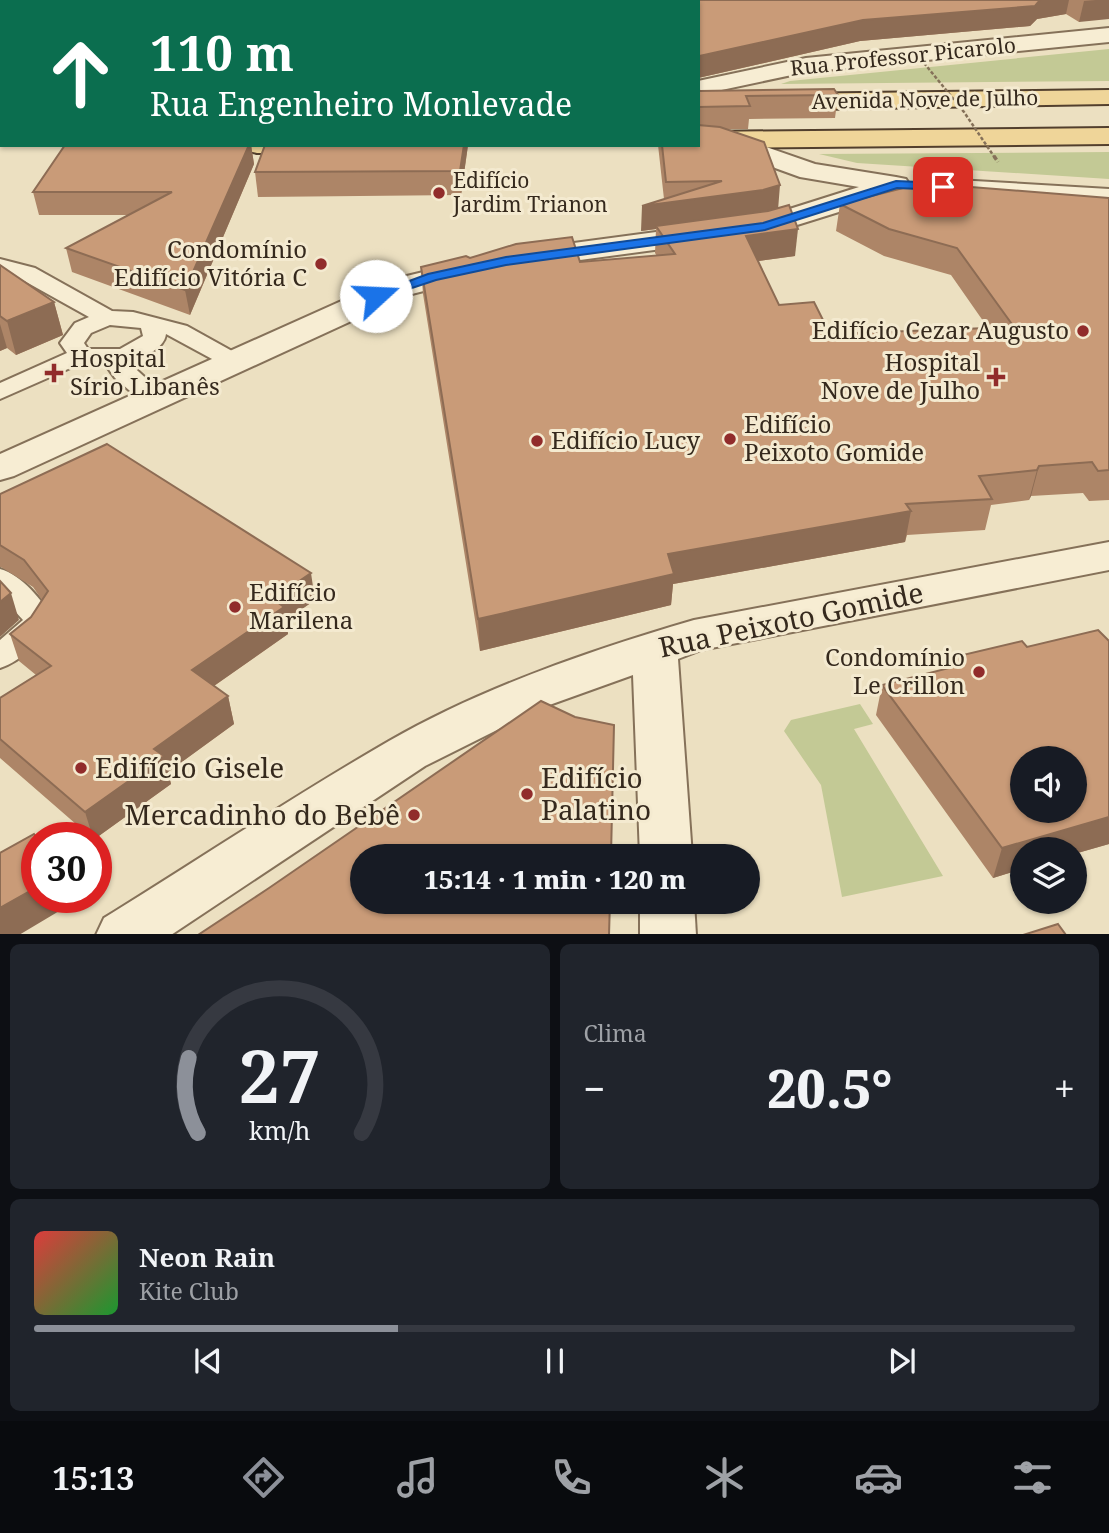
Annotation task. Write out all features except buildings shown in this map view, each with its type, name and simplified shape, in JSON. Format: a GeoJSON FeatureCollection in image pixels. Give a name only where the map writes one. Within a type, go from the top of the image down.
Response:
{"type":"FeatureCollection","features":[{"type":"Feature","properties":{"kind":"main road","name":"Avenida Nove de Julho"},"geometry":{"type":"LineString","coordinates":[[700,103],[1109,97]]}},
{"type":"Feature","properties":{"kind":"main road","name":"Avenida Nove de Julho"},"geometry":{"type":"LineString","coordinates":[[711,140],[1109,136]]}},
{"type":"Feature","properties":{"kind":"street","name":"Rua Professor Picarolo"},"geometry":{"type":"LineString","coordinates":[[700,88],[806,65],[1109,35]]}},
{"type":"Feature","properties":{"kind":"street"},"geometry":{"type":"LineString","coordinates":[[711,140],[810,171],[918,186],[1109,198]]}},
{"type":"Feature","properties":{"kind":"street"},"geometry":{"type":"LineString","coordinates":[[810,171],[819,185],[817,210]]}},
{"type":"Feature","properties":{"kind":"street"},"geometry":{"type":"LineString","coordinates":[[0,468],[355,305],[432,277],[545,255],[742,231],[918,186]]}},
{"type":"Feature","properties":{"kind":"street","name":"Rua Peixoto Gomide"},"geometry":{"type":"LineString","coordinates":[[124,934],[408,753],[524,696],[694,636],[1109,555]]}},
{"type":"Feature","properties":{"kind":"street"},"geometry":{"type":"LineString","coordinates":[[654,648],[662,730],[666,844]]}},
{"type":"Feature","properties":{"kind":"street"},"geometry":{"type":"LineString","coordinates":[[667,914],[668,934]]}},
{"type":"Feature","properties":{"kind":"lane"},"geometry":{"type":"LineString","coordinates":[[0,265],[27,273],[107,318]]}},
{"type":"Feature","properties":{"kind":"lane"},"geometry":{"type":"LineString","coordinates":[[81,355],[72,343],[83,328],[107,318],[133,319],[178,331],[233,361]]}},
{"type":"Feature","properties":{"kind":"lane"},"geometry":{"type":"LineString","coordinates":[[0,392],[81,355],[113,359],[139,352],[155,338],[152,325]]}},
{"type":"Feature","properties":{"kind":"lane"},"geometry":{"type":"LineString","coordinates":[[113,359],[123,373],[153,398]]}},
{"type":"Feature","properties":{"kind":"lane"},"geometry":{"type":"LineString","coordinates":[[0,579],[25,602],[39,620],[31,631],[0,657]]}},
{"type":"Feature","properties":{"kind":"path"},"geometry":{"type":"LineString","coordinates":[[924,63],[964,112],[998,162]]}},
{"type":"Feature","properties":{"kind":"green space"},"geometry":{"type":"Polygon","coordinates":[[[1109,49],[1109,81],[781,84],[790,81],[1109,49]]]}},
{"type":"Feature","properties":{"kind":"green space"},"geometry":{"type":"Polygon","coordinates":[[[1109,152],[1109,179],[857,163],[819,154],[1109,152]]]}},
{"type":"Feature","properties":{"kind":"green space"},"geometry":{"type":"Polygon","coordinates":[[[860,704],[873,724],[854,729],[943,876],[842,897],[821,785],[784,731],[791,720],[860,704]]]}},
{"type":"Feature","properties":{"kind":"place","name":"Edifício Jardim Trianon"},"geometry":{"type":"Point","coordinates":[439,193]}},
{"type":"Feature","properties":{"kind":"place","name":"Condomínio Edifício Vitória C"},"geometry":{"type":"Point","coordinates":[321,264]}},
{"type":"Feature","properties":{"kind":"place","name":"Edifício Cezar Augusto"},"geometry":{"type":"Point","coordinates":[1083,331]}},
{"type":"Feature","properties":{"kind":"place","name":"Hospital Sírio Libanês"},"geometry":{"type":"Point","coordinates":[54,373]}},
{"type":"Feature","properties":{"kind":"place","name":"Hospital Nove de Julho"},"geometry":{"type":"Point","coordinates":[996,377]}},
{"type":"Feature","properties":{"kind":"place","name":"Edifício Peixoto Gomide"},"geometry":{"type":"Point","coordinates":[730,439]}},
{"type":"Feature","properties":{"kind":"place","name":"Edifício Lucy"},"geometry":{"type":"Point","coordinates":[537,441]}},
{"type":"Feature","properties":{"kind":"place","name":"Edifício Marilena"},"geometry":{"type":"Point","coordinates":[235,607]}},
{"type":"Feature","properties":{"kind":"place","name":"Condomínio Le Crillon"},"geometry":{"type":"Point","coordinates":[979,672]}},
{"type":"Feature","properties":{"kind":"place","name":"Edifício Gisele"},"geometry":{"type":"Point","coordinates":[81,768]}},
{"type":"Feature","properties":{"kind":"place","name":"Edifício Palatino"},"geometry":{"type":"Point","coordinates":[527,794]}},
{"type":"Feature","properties":{"kind":"place","name":"Mercadinho do Bebê"},"geometry":{"type":"Point","coordinates":[414,815]}},
{"type":"Feature","properties":{"kind":"route"},"geometry":{"type":"LineString","coordinates":[[376,296],[432,277],[506,261],[583,249],[731,233],[765,226],[896,185],[943,187]]}}]}
